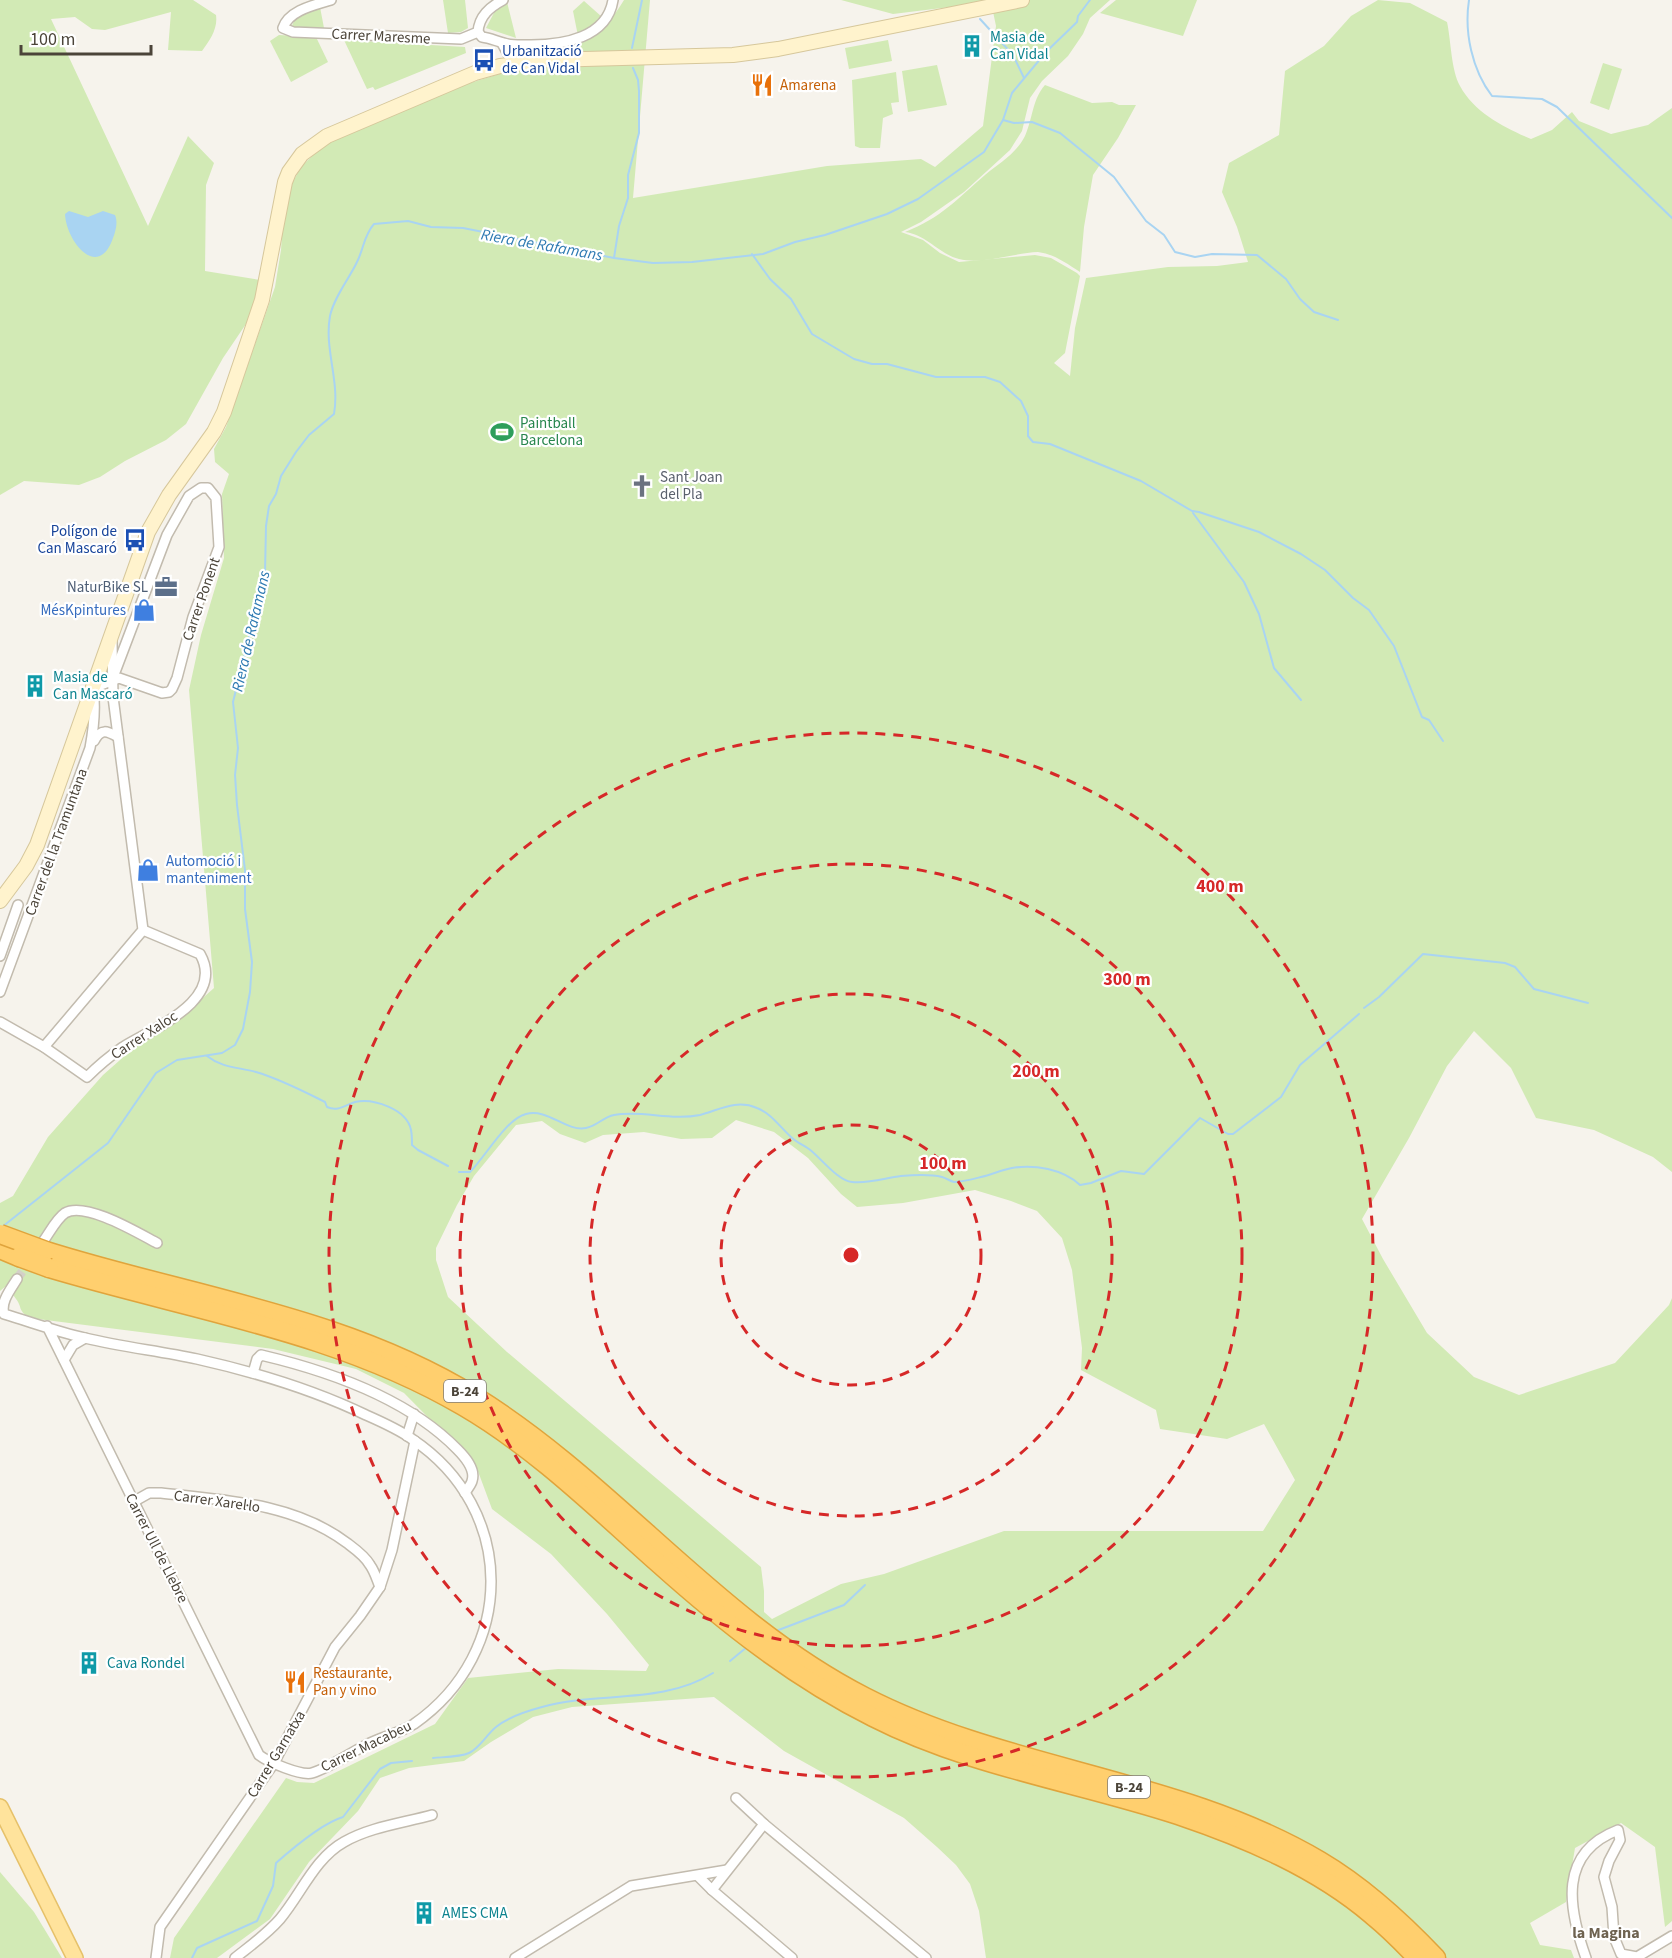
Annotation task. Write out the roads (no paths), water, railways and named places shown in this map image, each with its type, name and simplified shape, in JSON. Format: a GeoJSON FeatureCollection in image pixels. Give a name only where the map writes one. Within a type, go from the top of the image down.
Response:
{"type":"FeatureCollection","features":[{"type":"Feature","properties":{"kind":"highway"},"geometry":{"type":"LineString","coordinates":[[0,1225],[46,1251]]}},
{"type":"Feature","properties":{"kind":"highway","name":"B-24"},"geometry":{"type":"LineString","coordinates":[[0,1234],[46,1251],[102,1284],[302,1336],[345,1350],[391,1369],[454,1401],[499,1429],[543,1461],[729,1615],[792,1662],[831,1695],[920,1738],[1011,1769],[1175,1815],[1264,1848],[1313,1875],[1371,1913],[1417,1958]]}},
{"type":"Feature","properties":{"kind":"highway","name":"B-24"},"geometry":{"type":"LineString","coordinates":[[0,1251],[19,1257],[46,1251]]}},
{"type":"Feature","properties":{"kind":"highway","name":"B-24"},"geometry":{"type":"LineString","coordinates":[[792,1662],[927,1725],[962,1738],[1181,1802],[1234,1820],[1266,1834],[1320,1861],[1346,1878],[1414,1934],[1436,1958]]}},
{"type":"Feature","properties":{"kind":"main road"},"geometry":{"type":"LineString","coordinates":[[0,901],[26,866],[37,845],[138,556],[153,522],[169,495],[214,432],[224,412],[262,300],[285,182],[293,165],[310,146],[343,128],[475,73],[518,63],[733,55],[787,47],[1022,0]]}},
{"type":"Feature","properties":{"kind":"main road"},"geometry":{"type":"LineString","coordinates":[[0,1807],[75,1958]]}},
{"type":"Feature","properties":{"kind":"street","name":"Carrer Maresme"},"geometry":{"type":"LineString","coordinates":[[331,0],[296,13],[284,23],[282,28],[293,32],[399,38],[461,39],[478,32]]}},
{"type":"Feature","properties":{"kind":"street"},"geometry":{"type":"LineString","coordinates":[[503,0],[493,6],[481,19],[478,32],[482,37],[519,45],[552,45],[588,34],[608,16],[613,0]]}},
{"type":"Feature","properties":{"kind":"street"},"geometry":{"type":"LineString","coordinates":[[502,43],[518,63]]}},
{"type":"Feature","properties":{"kind":"street"},"geometry":{"type":"LineString","coordinates":[[518,63],[519,45]]}},
{"type":"Feature","properties":{"kind":"street","name":"Carrer Ponent"},"geometry":{"type":"LineString","coordinates":[[201,488],[208,488],[216,498],[219,547],[193,617],[172,689],[162,693],[119,678],[112,680],[167,535],[189,496],[201,488]]}},
{"type":"Feature","properties":{"kind":"street","name":"Carrer Ponent"},"geometry":{"type":"LineString","coordinates":[[112,633],[112,680],[143,930]]}},
{"type":"Feature","properties":{"kind":"street"},"geometry":{"type":"LineString","coordinates":[[93,688],[112,680]]}},
{"type":"Feature","properties":{"kind":"street","name":"Carrer del la Tramuntana"},"geometry":{"type":"LineString","coordinates":[[0,992],[90,748],[96,704],[93,688]]}},
{"type":"Feature","properties":{"kind":"street"},"geometry":{"type":"LineString","coordinates":[[90,748],[102,731],[118,737]]}},
{"type":"Feature","properties":{"kind":"street"},"geometry":{"type":"LineString","coordinates":[[0,956],[18,905]]}},
{"type":"Feature","properties":{"kind":"street"},"geometry":{"type":"LineString","coordinates":[[44,1047],[143,930]]}},
{"type":"Feature","properties":{"kind":"street","name":"Carrer Xaloc"},"geometry":{"type":"LineString","coordinates":[[0,1022],[44,1047],[87,1077],[121,1049],[171,1019],[199,996],[206,980],[207,970],[200,954],[143,930]]}},
{"type":"Feature","properties":{"kind":"street"},"geometry":{"type":"LineString","coordinates":[[46,1251],[63,1214],[77,1209],[96,1214],[157,1243]]}},
{"type":"Feature","properties":{"kind":"street","name":"Carrer Macabeu"},"geometry":{"type":"LineString","coordinates":[[17,1279],[3,1302],[4,1314],[85,1338],[196,1359],[300,1387],[343,1404],[411,1438],[438,1459],[465,1493],[479,1518],[489,1549],[490,1598],[485,1627],[475,1656],[465,1672],[443,1698],[412,1725],[376,1740],[313,1773],[301,1772],[274,1763]]}},
{"type":"Feature","properties":{"kind":"street","name":"Carrer Ull de Llebre"},"geometry":{"type":"LineString","coordinates":[[47,1326],[259,1755],[274,1763]]}},
{"type":"Feature","properties":{"kind":"street"},"geometry":{"type":"LineString","coordinates":[[64,1360],[73,1345],[85,1338]]}},
{"type":"Feature","properties":{"kind":"street"},"geometry":{"type":"LineString","coordinates":[[253,1373],[256,1359],[261,1355],[288,1361],[393,1402],[429,1424],[465,1457],[472,1470],[472,1480],[465,1493]]}},
{"type":"Feature","properties":{"kind":"street"},"geometry":{"type":"LineString","coordinates":[[411,1438],[414,1414]]}},
{"type":"Feature","properties":{"kind":"street","name":"Carrer Garnatxa"},"geometry":{"type":"LineString","coordinates":[[156,1958],[160,1927],[274,1763],[335,1647],[380,1587],[393,1550],[411,1438]]}},
{"type":"Feature","properties":{"kind":"street","name":"Carrer Xarel·lo"},"geometry":{"type":"LineString","coordinates":[[133,1502],[149,1493],[196,1496],[256,1505],[291,1516],[329,1532],[351,1546],[371,1566],[380,1587]]}},
{"type":"Feature","properties":{"kind":"street"},"geometry":{"type":"LineString","coordinates":[[736,1798],[764,1824],[926,1958]]}},
{"type":"Feature","properties":{"kind":"street"},"geometry":{"type":"LineString","coordinates":[[235,1958],[280,1919],[324,1858],[343,1842],[364,1833],[432,1815]]}},
{"type":"Feature","properties":{"kind":"street"},"geometry":{"type":"LineString","coordinates":[[712,1890],[764,1824]]}},
{"type":"Feature","properties":{"kind":"street"},"geometry":{"type":"LineString","coordinates":[[1586,1958],[1574,1920],[1572,1887],[1578,1860],[1591,1844],[1618,1830],[1620,1840],[1604,1877],[1612,1907],[1614,1937],[1621,1954],[1637,1957],[1672,1936]]}},
{"type":"Feature","properties":{"kind":"street"},"geometry":{"type":"LineString","coordinates":[[515,1958],[631,1886],[727,1870]]}},
{"type":"Feature","properties":{"kind":"street"},"geometry":{"type":"LineString","coordinates":[[698,1876],[792,1958]]}},
{"type":"Feature","properties":{"kind":"water"},"geometry":{"type":"Polygon","coordinates":[[[69,211],[88,217],[103,211],[115,215],[116,229],[107,250],[99,256],[91,256],[77,245],[67,225],[65,214],[69,211]]]}},
{"type":"Feature","properties":{"kind":"waterway"},"geometry":{"type":"LineString","coordinates":[[632,48],[642,0]]}},
{"type":"Feature","properties":{"kind":"waterway","name":"Riera de Rafamans"},"geometry":{"type":"LineString","coordinates":[[2,1227],[108,1143],[156,1073],[177,1060],[222,1053],[235,1045],[243,1029],[250,992],[252,962],[245,909],[245,870],[237,805],[235,775],[238,748],[233,702],[252,625],[255,601],[265,573],[266,526],[269,506],[276,494],[281,476],[296,452],[309,435],[334,414],[335,389],[329,341],[330,316],[374,224],[408,221],[431,227],[463,228],[614,258],[653,263],[692,262],[763,254],[795,242],[825,235],[887,214],[918,199],[984,152],[1003,120],[1012,93],[1046,52],[1077,22],[1078,16],[1090,0]]}},
{"type":"Feature","properties":{"kind":"waterway"},"geometry":{"type":"LineString","coordinates":[[1469,0],[1468,25],[1471,50],[1479,75],[1492,96],[1542,99],[1557,107],[1672,218]]}},
{"type":"Feature","properties":{"kind":"waterway"},"geometry":{"type":"LineString","coordinates":[[980,19],[1013,55],[1024,78]]}},
{"type":"Feature","properties":{"kind":"waterway"},"geometry":{"type":"LineString","coordinates":[[614,258],[619,226],[628,198],[628,175],[639,133],[638,80],[633,68]]}},
{"type":"Feature","properties":{"kind":"waterway"},"geometry":{"type":"LineString","coordinates":[[1003,120],[1014,123],[1032,122],[1060,133],[1114,177],[1146,221],[1164,235],[1175,252],[1195,257],[1212,254],[1257,255],[1286,279],[1300,299],[1314,312],[1338,320]]}},
{"type":"Feature","properties":{"kind":"waterway"},"geometry":{"type":"LineString","coordinates":[[752,254],[770,279],[791,299],[812,334],[854,359],[872,364],[887,364],[936,377],[985,377],[1000,382],[1021,401],[1028,416],[1028,436],[1033,442],[1050,444],[1141,481],[1192,511],[1259,532],[1301,554],[1325,570],[1353,598],[1369,610],[1394,646],[1422,717],[1429,720],[1443,741]]}},
{"type":"Feature","properties":{"kind":"waterway"},"geometry":{"type":"LineString","coordinates":[[1193,513],[1244,582],[1259,614],[1274,668],[1301,700]]}},
{"type":"Feature","properties":{"kind":"waterway"},"geometry":{"type":"LineString","coordinates":[[1364,1008],[1379,997],[1423,954],[1505,963],[1515,967],[1534,989],[1588,1003]]}},
{"type":"Feature","properties":{"kind":"waterway"},"geometry":{"type":"LineString","coordinates":[[459,1172],[470,1172],[504,1130],[526,1114],[542,1114],[571,1127],[586,1128],[614,1115],[689,1117],[728,1106],[742,1105],[757,1108],[767,1114],[793,1139],[809,1149],[841,1178],[852,1182],[921,1175],[944,1177],[957,1182],[1021,1167],[1048,1169],[1065,1175],[1080,1185],[1121,1171],[1144,1174],[1200,1118],[1228,1134],[1233,1134],[1281,1097],[1300,1065],[1359,1014]]}},
{"type":"Feature","properties":{"kind":"waterway"},"geometry":{"type":"LineString","coordinates":[[207,1056],[224,1065],[256,1072],[283,1082],[325,1102],[327,1107],[338,1108],[362,1101],[388,1107],[403,1116],[408,1123],[412,1145],[448,1166]]}},
{"type":"Feature","properties":{"kind":"waterway"},"geometry":{"type":"LineString","coordinates":[[776,1631],[844,1605],[865,1585]]}},
{"type":"Feature","properties":{"kind":"waterway"},"geometry":{"type":"LineString","coordinates":[[730,1661],[747,1647]]}},
{"type":"Feature","properties":{"kind":"waterway"},"geometry":{"type":"LineString","coordinates":[[433,1758],[469,1753],[477,1748],[501,1723],[530,1710],[563,1702],[673,1690],[713,1673]]}},
{"type":"Feature","properties":{"kind":"waterway"},"geometry":{"type":"LineString","coordinates":[[192,1958],[197,1948],[257,1921],[273,1886],[276,1863],[317,1830],[343,1817],[380,1769],[391,1763],[412,1761]]}},
{"type":"Feature","properties":{"kind":"tunnel"},"geometry":{"type":"LineString","coordinates":[[17,1279],[31,1259]]}},
{"type":"Feature","properties":{"kind":"place","name":"Masia de Can Vidal"},"geometry":{"type":"Point","coordinates":[972,46]}},
{"type":"Feature","properties":{"kind":"place","name":"Urbanització de Can Vidal"},"geometry":{"type":"Point","coordinates":[484,60]}},
{"type":"Feature","properties":{"kind":"place","name":"Amarena"},"geometry":{"type":"Point","coordinates":[762,85]}},
{"type":"Feature","properties":{"kind":"place","name":"Paintball Barcelona"},"geometry":{"type":"Point","coordinates":[502,432]}},
{"type":"Feature","properties":{"kind":"place","name":"Sant Joan del Pla"},"geometry":{"type":"Point","coordinates":[642,486]}},
{"type":"Feature","properties":{"kind":"place","name":"Polígon de Can Mascaró"},"geometry":{"type":"Point","coordinates":[135,540]}},
{"type":"Feature","properties":{"kind":"place","name":"NaturBike SL"},"geometry":{"type":"Point","coordinates":[166,587]}},
{"type":"Feature","properties":{"kind":"place","name":"MésKpintures"},"geometry":{"type":"Point","coordinates":[144,610]}},
{"type":"Feature","properties":{"kind":"place","name":"Masia de Can Mascaró"},"geometry":{"type":"Point","coordinates":[35,686]}},
{"type":"Feature","properties":{"kind":"place","name":"Automoció i manteniment"},"geometry":{"type":"Point","coordinates":[148,870]}},
{"type":"Feature","properties":{"kind":"place","name":"Cava Rondel"},"geometry":{"type":"Point","coordinates":[89,1663]}},
{"type":"Feature","properties":{"kind":"place","name":"Restaurante, Pan y vino"},"geometry":{"type":"Point","coordinates":[295,1682]}},
{"type":"Feature","properties":{"kind":"place","name":"AMES CMA"},"geometry":{"type":"Point","coordinates":[424,1913]}},
{"type":"Feature","properties":{"kind":"district","name":"la Magina"},"geometry":{"type":"Point","coordinates":[1606,1932]}}]}
